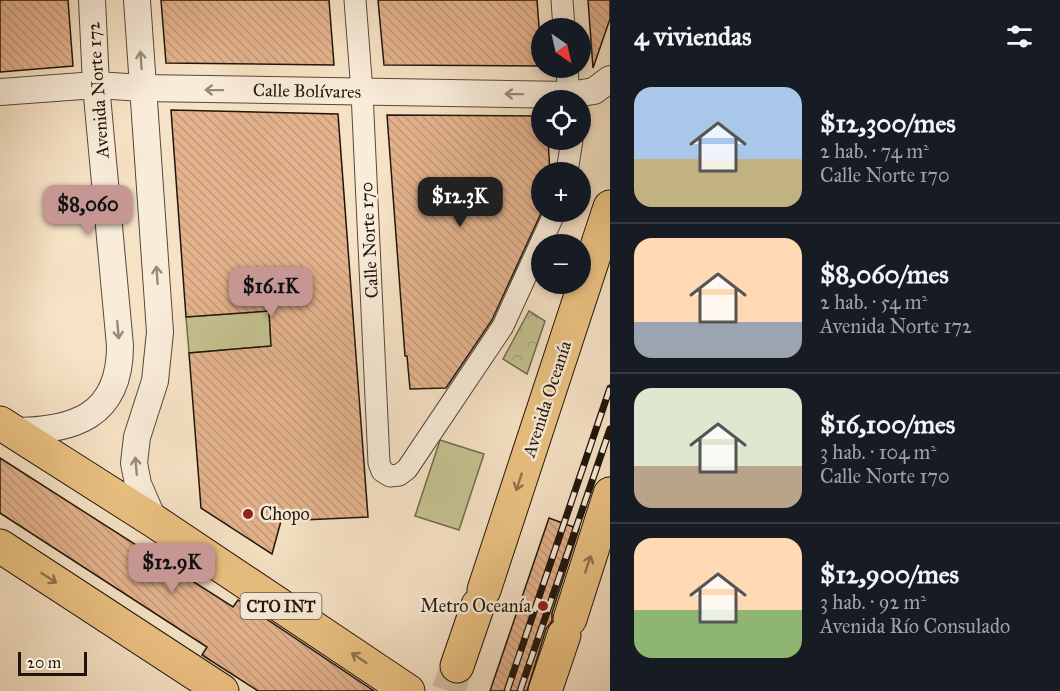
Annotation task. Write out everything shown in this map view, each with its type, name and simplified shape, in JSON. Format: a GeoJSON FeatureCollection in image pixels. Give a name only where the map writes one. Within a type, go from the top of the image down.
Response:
{"type":"FeatureCollection","features":[{"type":"Feature","properties":{"kind":"highway","name":"Avenida Oceanía"},"geometry":{"type":"LineString","coordinates":[[457,666],[610,207]]}},
{"type":"Feature","properties":{"kind":"highway","name":"CTO INT"},"geometry":{"type":"LineString","coordinates":[[7,427],[154,521],[408,691]]}},
{"type":"Feature","properties":{"kind":"highway"},"geometry":{"type":"LineString","coordinates":[[545,691],[610,494]]}},
{"type":"Feature","properties":{"kind":"highway"},"geometry":{"type":"LineString","coordinates":[[0,546],[194,680],[222,691]]}},
{"type":"Feature","properties":{"kind":"street","name":"Avenida Norte 172"},"geometry":{"type":"LineString","coordinates":[[7,427],[44,431],[62,428],[87,417],[106,399],[118,374],[120,346],[96,86],[92,0]]}},
{"type":"Feature","properties":{"kind":"street"},"geometry":{"type":"LineString","coordinates":[[137,0],[160,332],[155,381],[137,437],[134,463],[138,484],[154,521]]}},
{"type":"Feature","properties":{"kind":"street","name":"Calle Norte 170"},"geometry":{"type":"LineString","coordinates":[[355,0],[362,92],[379,463],[382,471],[390,476],[399,475],[407,469],[503,326],[550,222]]}},
{"type":"Feature","properties":{"kind":"street"},"geometry":{"type":"LineString","coordinates":[[562,0],[563,18]]}},
{"type":"Feature","properties":{"kind":"street","name":"Calle Bolívares"},"geometry":{"type":"LineString","coordinates":[[591,92],[610,79]]}},
{"type":"Feature","properties":{"kind":"street","name":"Calle Bolívares"},"geometry":{"type":"LineString","coordinates":[[0,92],[96,86],[531,97]]}},
{"type":"Feature","properties":{"kind":"green space"},"geometry":{"type":"Polygon","coordinates":[[[269,311],[271,346],[189,353],[186,317],[269,311]]]}},
{"type":"Feature","properties":{"kind":"green space"},"geometry":{"type":"Polygon","coordinates":[[[529,311],[545,321],[527,374],[503,359],[529,311]]]}},
{"type":"Feature","properties":{"kind":"green space"},"geometry":{"type":"Polygon","coordinates":[[[440,440],[484,454],[459,530],[415,516],[440,440]]]}},
{"type":"Feature","properties":{"kind":"building"},"geometry":{"type":"Polygon","coordinates":[[[0,0],[68,0],[73,66],[0,72],[0,0]]]}},
{"type":"Feature","properties":{"kind":"building"},"geometry":{"type":"Polygon","coordinates":[[[161,0],[329,0],[334,65],[166,63],[161,0]]]}},
{"type":"Feature","properties":{"kind":"building"},"geometry":{"type":"Polygon","coordinates":[[[378,0],[537,0],[538,18],[531,18],[531,66],[384,65],[378,0]]]}},
{"type":"Feature","properties":{"kind":"building"},"geometry":{"type":"Polygon","coordinates":[[[588,0],[610,0],[610,19],[593,68],[591,18],[588,0]]]}},
{"type":"Feature","properties":{"kind":"building"},"geometry":{"type":"Polygon","coordinates":[[[171,110],[338,114],[368,517],[281,521],[272,554],[201,508],[189,353],[271,346],[269,311],[186,317],[171,110]]]}},
{"type":"Feature","properties":{"kind":"building"},"geometry":{"type":"Polygon","coordinates":[[[387,115],[531,116],[531,150],[549,150],[549,162],[531,162],[531,222],[537,222],[492,320],[446,388],[410,389],[407,356],[405,356],[387,115]]]}},
{"type":"Feature","properties":{"kind":"building"},"geometry":{"type":"Polygon","coordinates":[[[0,458],[233,607],[238,600],[374,691],[258,691],[202,655],[207,647],[0,513],[0,458]]]}},
{"type":"Feature","properties":{"kind":"building","name":"Metro Oceanía"},"geometry":{"type":"Polygon","coordinates":[[[549,518],[579,529],[552,613],[552,621],[546,629],[527,691],[490,691],[549,518]]]}},
{"type":"Feature","properties":{"kind":"tunnel"},"geometry":{"type":"LineString","coordinates":[[448,691],[457,666]]}},
{"type":"Feature","properties":{"kind":"railway"},"geometry":{"type":"LineString","coordinates":[[507,691],[610,388]]}},
{"type":"Feature","properties":{"kind":"railway"},"geometry":{"type":"LineString","coordinates":[[520,691],[610,429]]}},
{"type":"Feature","properties":{"kind":"place","name":"Chopo"},"geometry":{"type":"Point","coordinates":[248,514]}},
{"type":"Feature","properties":{"kind":"place","name":"Metro Oceanía"},"geometry":{"type":"Point","coordinates":[543,606]}}]}
